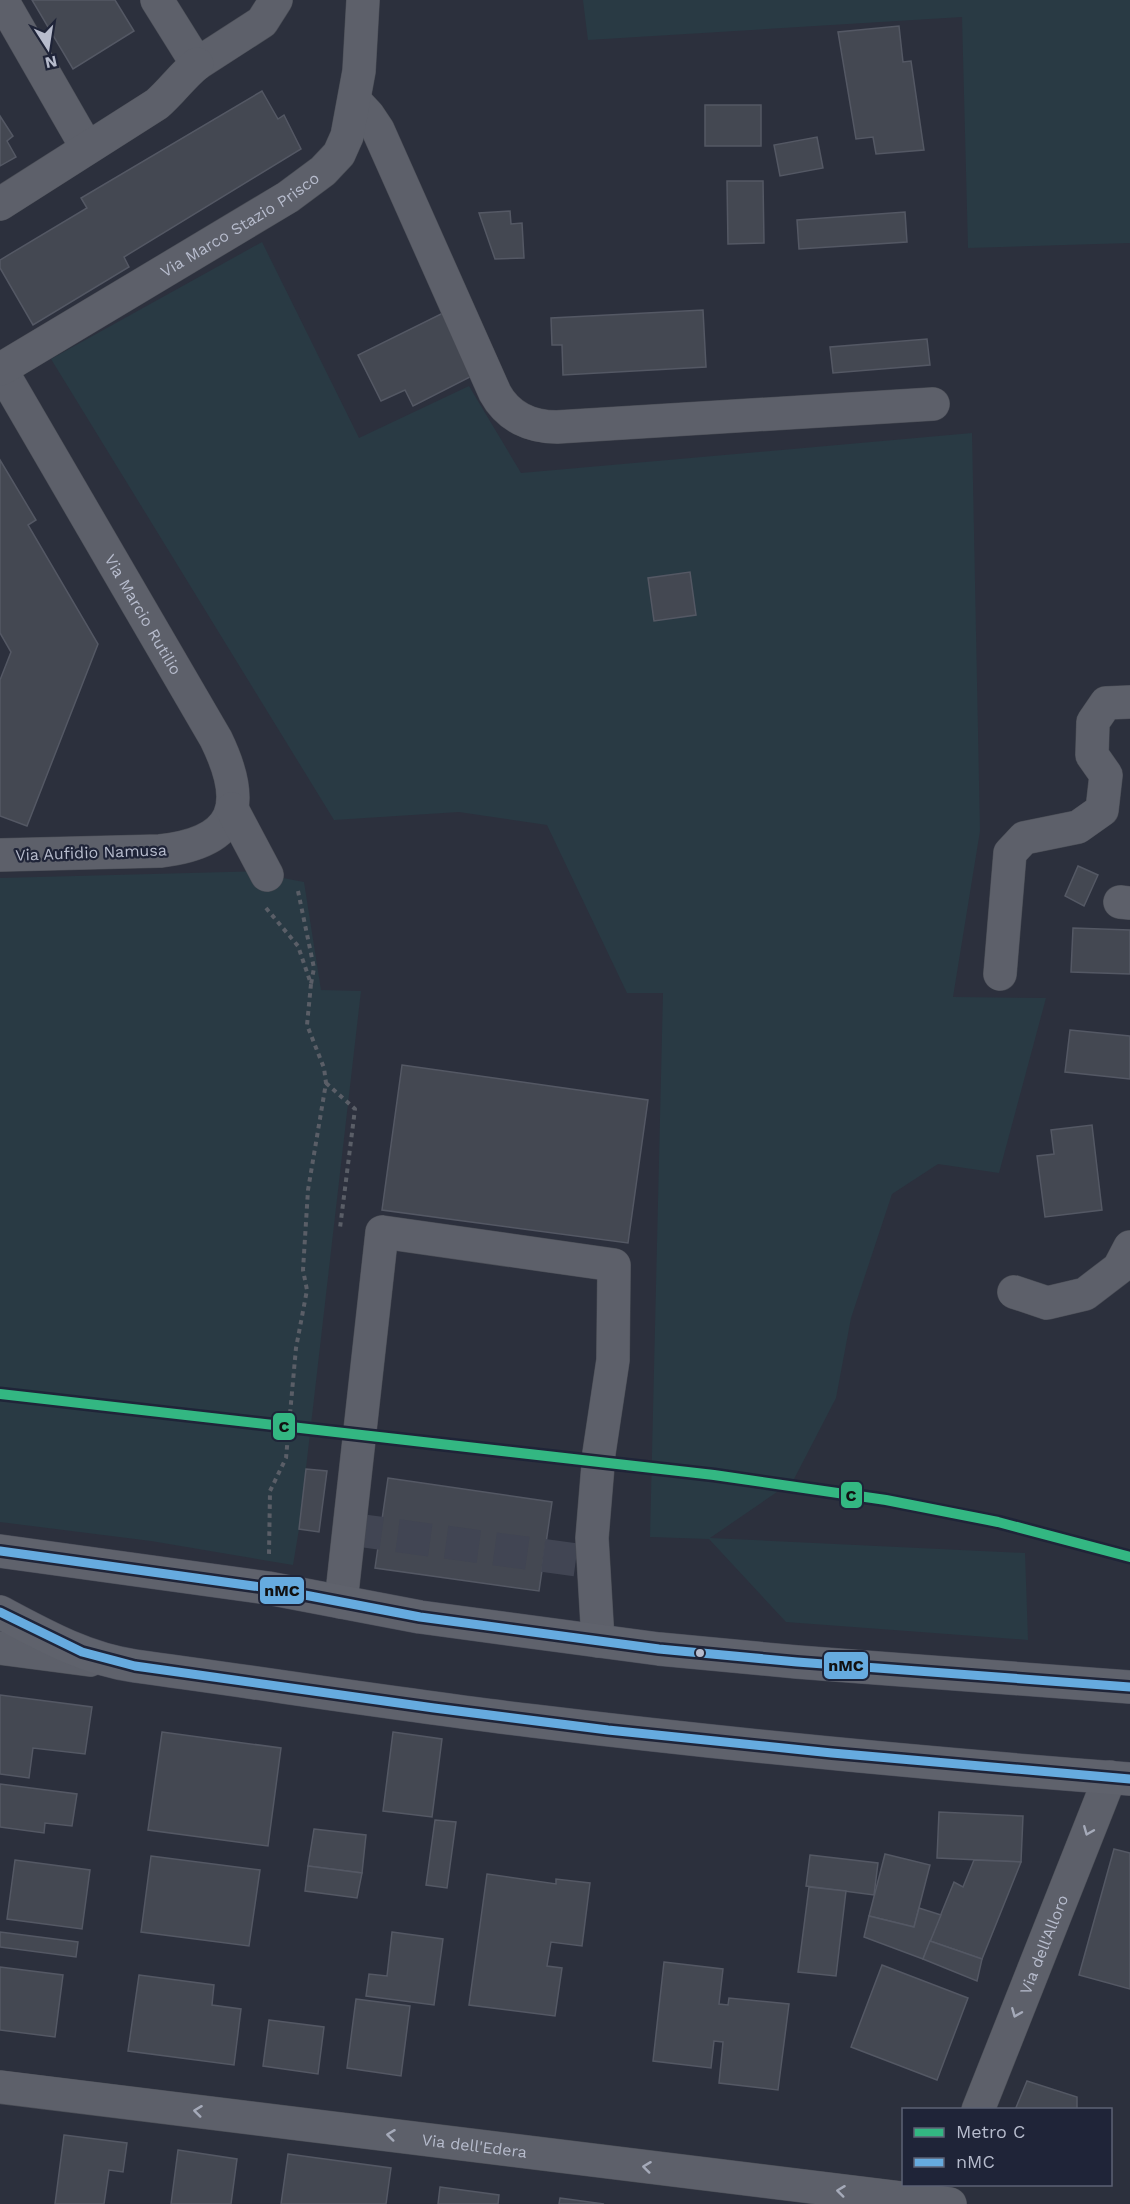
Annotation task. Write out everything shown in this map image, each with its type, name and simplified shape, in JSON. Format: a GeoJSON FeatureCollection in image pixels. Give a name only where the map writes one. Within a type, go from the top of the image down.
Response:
{"type":"FeatureCollection","features":[{"type":"Feature","properties":{"kind":"main road"},"geometry":{"type":"LineString","coordinates":[[0,1551],[268,1588],[420,1617],[598,1641],[797,1662],[1130,1687]]}},
{"type":"Feature","properties":{"kind":"main road"},"geometry":{"type":"LineString","coordinates":[[0,1612],[71,1648],[120,1664],[543,1722],[722,1742],[1120,1778]]}},
{"type":"Feature","properties":{"kind":"street"},"geometry":{"type":"LineString","coordinates":[[2,0],[87,148]]}},
{"type":"Feature","properties":{"kind":"street"},"geometry":{"type":"LineString","coordinates":[[157,0],[197,64]]}},
{"type":"Feature","properties":{"kind":"street"},"geometry":{"type":"LineString","coordinates":[[0,204],[157,104],[168,95],[185,73],[262,22],[276,0]]}},
{"type":"Feature","properties":{"kind":"street","name":"Via Marco Stazio Prisco"},"geometry":{"type":"LineString","coordinates":[[0,368],[308,184],[323,171],[339,154],[347,136],[355,101],[363,0]]}},
{"type":"Feature","properties":{"kind":"street"},"geometry":{"type":"LineString","coordinates":[[355,101],[378,130],[495,393],[504,407],[523,421],[557,427],[933,404]]}},
{"type":"Feature","properties":{"kind":"street","name":"Via Marcio Rutilio"},"geometry":{"type":"LineString","coordinates":[[0,368],[216,739],[230,774],[234,792],[232,808]]}},
{"type":"Feature","properties":{"kind":"street"},"geometry":{"type":"LineString","coordinates":[[1000,974],[1010,853],[1024,838],[1078,828],[1102,810],[1118,777],[1092,755],[1094,722],[1106,703],[1130,702]]}},
{"type":"Feature","properties":{"kind":"street"},"geometry":{"type":"LineString","coordinates":[[232,808],[267,875]]}},
{"type":"Feature","properties":{"kind":"street","name":"Via Aufidio Namusa"},"geometry":{"type":"LineString","coordinates":[[0,855],[182,848],[215,834],[226,823],[232,808]]}},
{"type":"Feature","properties":{"kind":"street"},"geometry":{"type":"LineString","coordinates":[[341,1602],[382,1233],[614,1265],[612,1360],[599,1453],[592,1538],[598,1641]]}},
{"type":"Feature","properties":{"kind":"street"},"geometry":{"type":"LineString","coordinates":[[1014,1292],[1047,1303],[1085,1294],[1119,1268],[1130,1246]]}},
{"type":"Feature","properties":{"kind":"street"},"geometry":{"type":"LineString","coordinates":[[0,1648],[120,1664]]}},
{"type":"Feature","properties":{"kind":"street","name":"Via dell'Alloro"},"geometry":{"type":"LineString","coordinates":[[978,2108],[1120,1778]]}},
{"type":"Feature","properties":{"kind":"street","name":"Via dell'Edera"},"geometry":{"type":"LineString","coordinates":[[0,2086],[944,2199]]}},
{"type":"Feature","properties":{"kind":"path"},"geometry":{"type":"LineString","coordinates":[[267,875],[290,870],[297,873],[298,894],[314,968],[308,1024],[324,1068],[326,1083],[308,1190],[303,1270],[307,1290],[296,1348],[286,1458],[270,1491],[268,1588]]}},
{"type":"Feature","properties":{"kind":"path"},"geometry":{"type":"LineString","coordinates":[[266,910],[298,946],[311,984]]}},
{"type":"Feature","properties":{"kind":"path"},"geometry":{"type":"LineString","coordinates":[[326,1083],[355,1109],[340,1228],[351,1226]]}},
{"type":"Feature","properties":{"kind":"shaded area"},"geometry":{"type":"Polygon","coordinates":[[[583,0],[1130,0],[1130,243],[968,248],[962,17],[588,40],[583,0]]]}},
{"type":"Feature","properties":{"kind":"shaded area"},"geometry":{"type":"Polygon","coordinates":[[[262,242],[359,438],[469,386],[521,473],[972,433],[980,831],[953,997],[1046,998],[999,1173],[938,1164],[892,1194],[851,1318],[836,1398],[793,1481],[710,1538],[1025,1553],[1028,1640],[786,1622],[709,1539],[650,1537],[663,993],[627,993],[547,825],[459,812],[334,820],[51,359],[262,242]]]}},
{"type":"Feature","properties":{"kind":"shaded area"},"geometry":{"type":"Polygon","coordinates":[[[261,871],[267,875],[304,882],[321,990],[361,991],[293,1565],[151,1541],[0,1522],[0,878],[261,871]]]}},
{"type":"Feature","properties":{"kind":"building"},"geometry":{"type":"Polygon","coordinates":[[[32,0],[115,0],[134,31],[73,69],[32,0]]]}},
{"type":"Feature","properties":{"kind":"building"},"geometry":{"type":"Polygon","coordinates":[[[899,26],[903,62],[911,61],[924,150],[876,154],[873,137],[856,139],[838,32],[899,26]]]}},
{"type":"Feature","properties":{"kind":"building"},"geometry":{"type":"Polygon","coordinates":[[[262,91],[278,119],[284,115],[301,149],[124,257],[129,267],[33,325],[0,268],[0,260],[87,208],[81,198],[262,91]]]}},
{"type":"Feature","properties":{"kind":"building"},"geometry":{"type":"Polygon","coordinates":[[[705,105],[761,105],[761,146],[705,146],[705,105]]]}},
{"type":"Feature","properties":{"kind":"building"},"geometry":{"type":"Polygon","coordinates":[[[0,116],[13,136],[7,141],[16,157],[0,166],[0,116]]]}},
{"type":"Feature","properties":{"kind":"building"},"geometry":{"type":"Polygon","coordinates":[[[817,137],[823,168],[780,176],[774,145],[817,137]]]}},
{"type":"Feature","properties":{"kind":"building"},"geometry":{"type":"Polygon","coordinates":[[[727,181],[763,181],[764,243],[728,244],[727,181]]]}},
{"type":"Feature","properties":{"kind":"building"},"geometry":{"type":"Polygon","coordinates":[[[510,211],[511,224],[522,223],[524,258],[495,259],[479,213],[510,211]]]}},
{"type":"Feature","properties":{"kind":"building"},"geometry":{"type":"Polygon","coordinates":[[[905,212],[907,242],[799,249],[797,220],[905,212]]]}},
{"type":"Feature","properties":{"kind":"building"},"geometry":{"type":"Polygon","coordinates":[[[703,310],[706,367],[563,375],[562,345],[552,345],[551,318],[703,310]]]}},
{"type":"Feature","properties":{"kind":"building"},"geometry":{"type":"Polygon","coordinates":[[[443,313],[474,375],[413,406],[405,390],[381,401],[358,355],[443,313]]]}},
{"type":"Feature","properties":{"kind":"building"},"geometry":{"type":"Polygon","coordinates":[[[927,339],[930,365],[833,373],[830,347],[927,339]]]}},
{"type":"Feature","properties":{"kind":"building"},"geometry":{"type":"Polygon","coordinates":[[[0,460],[36,520],[28,525],[98,644],[27,826],[0,816],[0,680],[11,652],[0,633],[0,460]]]}},
{"type":"Feature","properties":{"kind":"building"},"geometry":{"type":"Polygon","coordinates":[[[690,572],[696,615],[654,621],[648,578],[690,572]]]}},
{"type":"Feature","properties":{"kind":"building"},"geometry":{"type":"Polygon","coordinates":[[[1078,866],[1098,875],[1084,906],[1065,896],[1078,866]]]}},
{"type":"Feature","properties":{"kind":"building"},"geometry":{"type":"Polygon","coordinates":[[[1073,928],[1130,930],[1130,974],[1071,972],[1073,928]]]}},
{"type":"Feature","properties":{"kind":"building"},"geometry":{"type":"Polygon","coordinates":[[[1070,1030],[1130,1036],[1130,1079],[1065,1072],[1070,1030]]]}},
{"type":"Feature","properties":{"kind":"building"},"geometry":{"type":"Polygon","coordinates":[[[402,1065],[648,1100],[628,1243],[382,1210],[402,1065]]]}},
{"type":"Feature","properties":{"kind":"building"},"geometry":{"type":"Polygon","coordinates":[[[1092,1125],[1102,1210],[1045,1217],[1037,1156],[1054,1154],[1051,1130],[1092,1125]]]}},
{"type":"Feature","properties":{"kind":"building"},"geometry":{"type":"Polygon","coordinates":[[[306,1469],[327,1471],[319,1532],[299,1529],[306,1469]]]}},
{"type":"Feature","properties":{"kind":"building"},"geometry":{"type":"Polygon","coordinates":[[[388,1478],[552,1502],[539,1591],[375,1568],[388,1478]]]}},
{"type":"Feature","properties":{"kind":"building"},"geometry":{"type":"Polygon","coordinates":[[[0,1695],[92,1707],[85,1754],[33,1748],[29,1778],[0,1774],[0,1695]]]}},
{"type":"Feature","properties":{"kind":"building"},"geometry":{"type":"Polygon","coordinates":[[[162,1732],[281,1748],[268,1846],[148,1830],[162,1732]]]}},
{"type":"Feature","properties":{"kind":"building"},"geometry":{"type":"Polygon","coordinates":[[[393,1732],[442,1739],[432,1817],[383,1811],[393,1732]]]}},
{"type":"Feature","properties":{"kind":"building"},"geometry":{"type":"Polygon","coordinates":[[[0,1784],[77,1794],[72,1826],[45,1823],[44,1833],[0,1827],[0,1784]]]}},
{"type":"Feature","properties":{"kind":"building"},"geometry":{"type":"Polygon","coordinates":[[[939,1812],[1023,1816],[1021,1862],[937,1858],[939,1812]]]}},
{"type":"Feature","properties":{"kind":"building"},"geometry":{"type":"Polygon","coordinates":[[[435,1820],[456,1822],[447,1888],[426,1885],[435,1820]]]}},
{"type":"Feature","properties":{"kind":"building"},"geometry":{"type":"Polygon","coordinates":[[[314,1829],[366,1835],[362,1873],[308,1866],[314,1829]]]}},
{"type":"Feature","properties":{"kind":"building"},"geometry":{"type":"Polygon","coordinates":[[[1114,1849],[1130,1853],[1130,1989],[1079,1975],[1114,1849]]]}},
{"type":"Feature","properties":{"kind":"building"},"geometry":{"type":"Polygon","coordinates":[[[885,1854],[930,1865],[914,1927],[869,1916],[885,1854]]]}},
{"type":"Feature","properties":{"kind":"building"},"geometry":{"type":"Polygon","coordinates":[[[810,1855],[878,1863],[874,1895],[806,1886],[810,1855]]]}},
{"type":"Feature","properties":{"kind":"building"},"geometry":{"type":"Polygon","coordinates":[[[151,1856],[260,1870],[249,1946],[141,1932],[151,1856]]]}},
{"type":"Feature","properties":{"kind":"building"},"geometry":{"type":"Polygon","coordinates":[[[15,1860],[90,1870],[82,1929],[7,1919],[15,1860]]]}},
{"type":"Feature","properties":{"kind":"building"},"geometry":{"type":"Polygon","coordinates":[[[974,1860],[1021,1862],[982,1959],[930,1941],[954,1882],[963,1887],[974,1860]]]}},
{"type":"Feature","properties":{"kind":"building"},"geometry":{"type":"Polygon","coordinates":[[[308,1866],[362,1873],[357,1898],[305,1891],[308,1866]]]}},
{"type":"Feature","properties":{"kind":"building"},"geometry":{"type":"Polygon","coordinates":[[[487,1874],[556,1884],[556,1879],[590,1883],[582,1946],[551,1942],[547,1966],[562,1968],[555,2016],[469,2005],[487,1874]]]}},
{"type":"Feature","properties":{"kind":"building"},"geometry":{"type":"Polygon","coordinates":[[[809,1887],[846,1891],[836,1976],[798,1972],[809,1887]]]}},
{"type":"Feature","properties":{"kind":"building"},"geometry":{"type":"Polygon","coordinates":[[[919,1908],[941,1915],[923,1959],[864,1937],[869,1916],[914,1927],[919,1908]]]}},
{"type":"Feature","properties":{"kind":"building"},"geometry":{"type":"Polygon","coordinates":[[[0,1932],[78,1942],[76,1957],[0,1947],[0,1932]]]}},
{"type":"Feature","properties":{"kind":"building"},"geometry":{"type":"Polygon","coordinates":[[[392,1932],[443,1939],[434,2005],[366,1996],[369,1974],[387,1976],[392,1932]]]}},
{"type":"Feature","properties":{"kind":"building"},"geometry":{"type":"Polygon","coordinates":[[[930,1941],[982,1959],[977,1981],[923,1959],[930,1941]]]}},
{"type":"Feature","properties":{"kind":"building"},"geometry":{"type":"Polygon","coordinates":[[[664,1962],[723,1969],[719,2004],[728,2005],[729,1998],[789,2004],[778,2090],[719,2083],[723,2042],[714,2041],[711,2068],[653,2061],[664,1962]]]}},
{"type":"Feature","properties":{"kind":"building"},"geometry":{"type":"Polygon","coordinates":[[[882,1965],[968,1998],[937,2080],[851,2047],[882,1965]]]}},
{"type":"Feature","properties":{"kind":"building"},"geometry":{"type":"Polygon","coordinates":[[[0,1967],[63,1975],[55,2037],[0,2030],[0,1967]]]}},
{"type":"Feature","properties":{"kind":"building"},"geometry":{"type":"Polygon","coordinates":[[[139,1975],[214,1985],[212,2005],[241,2009],[234,2065],[128,2051],[139,1975]]]}},
{"type":"Feature","properties":{"kind":"building"},"geometry":{"type":"Polygon","coordinates":[[[356,1999],[410,2006],[401,2076],[347,2068],[356,1999]]]}},
{"type":"Feature","properties":{"kind":"building"},"geometry":{"type":"Polygon","coordinates":[[[269,2020],[324,2027],[318,2074],[263,2066],[269,2020]]]}},
{"type":"Feature","properties":{"kind":"building"},"geometry":{"type":"Polygon","coordinates":[[[1027,2081],[1077,2097],[1077,2108],[1016,2108],[1027,2081]]]}},
{"type":"Feature","properties":{"kind":"building"},"geometry":{"type":"Polygon","coordinates":[[[64,2135],[127,2143],[123,2172],[109,2170],[104,2204],[55,2204],[64,2135]]]}},
{"type":"Feature","properties":{"kind":"building"},"geometry":{"type":"Polygon","coordinates":[[[178,2150],[237,2159],[231,2204],[171,2204],[178,2150]]]}},
{"type":"Feature","properties":{"kind":"building"},"geometry":{"type":"Polygon","coordinates":[[[288,2154],[391,2168],[386,2204],[281,2204],[288,2154]]]}},
{"type":"Feature","properties":{"kind":"building"},"geometry":{"type":"Polygon","coordinates":[[[440,2187],[499,2195],[498,2204],[438,2204],[440,2187]]]}},
{"type":"Feature","properties":{"kind":"building"},"geometry":{"type":"Polygon","coordinates":[[[560,2198],[604,2204],[559,2204],[560,2198]]]}},
{"type":"Feature","properties":{"kind":"tunnel"},"geometry":{"type":"LineString","coordinates":[[349,1529],[592,1562]]}},
{"type":"Feature","properties":{"kind":"metro line","name":"C"},"geometry":{"type":"LineString","coordinates":[[0,1394],[714,1475],[886,1500],[998,1522],[1130,1557]]}},
{"type":"Feature","properties":{"kind":"transit line","name":"nMC"},"geometry":{"type":"LineString","coordinates":[[0,1551],[268,1588],[420,1617],[659,1649],[797,1662],[1130,1687]]}},
{"type":"Feature","properties":{"kind":"transit line","name":"nMC"},"geometry":{"type":"LineString","coordinates":[[0,1612],[82,1652],[135,1666],[608,1730],[832,1753],[1130,1779]]}}]}
